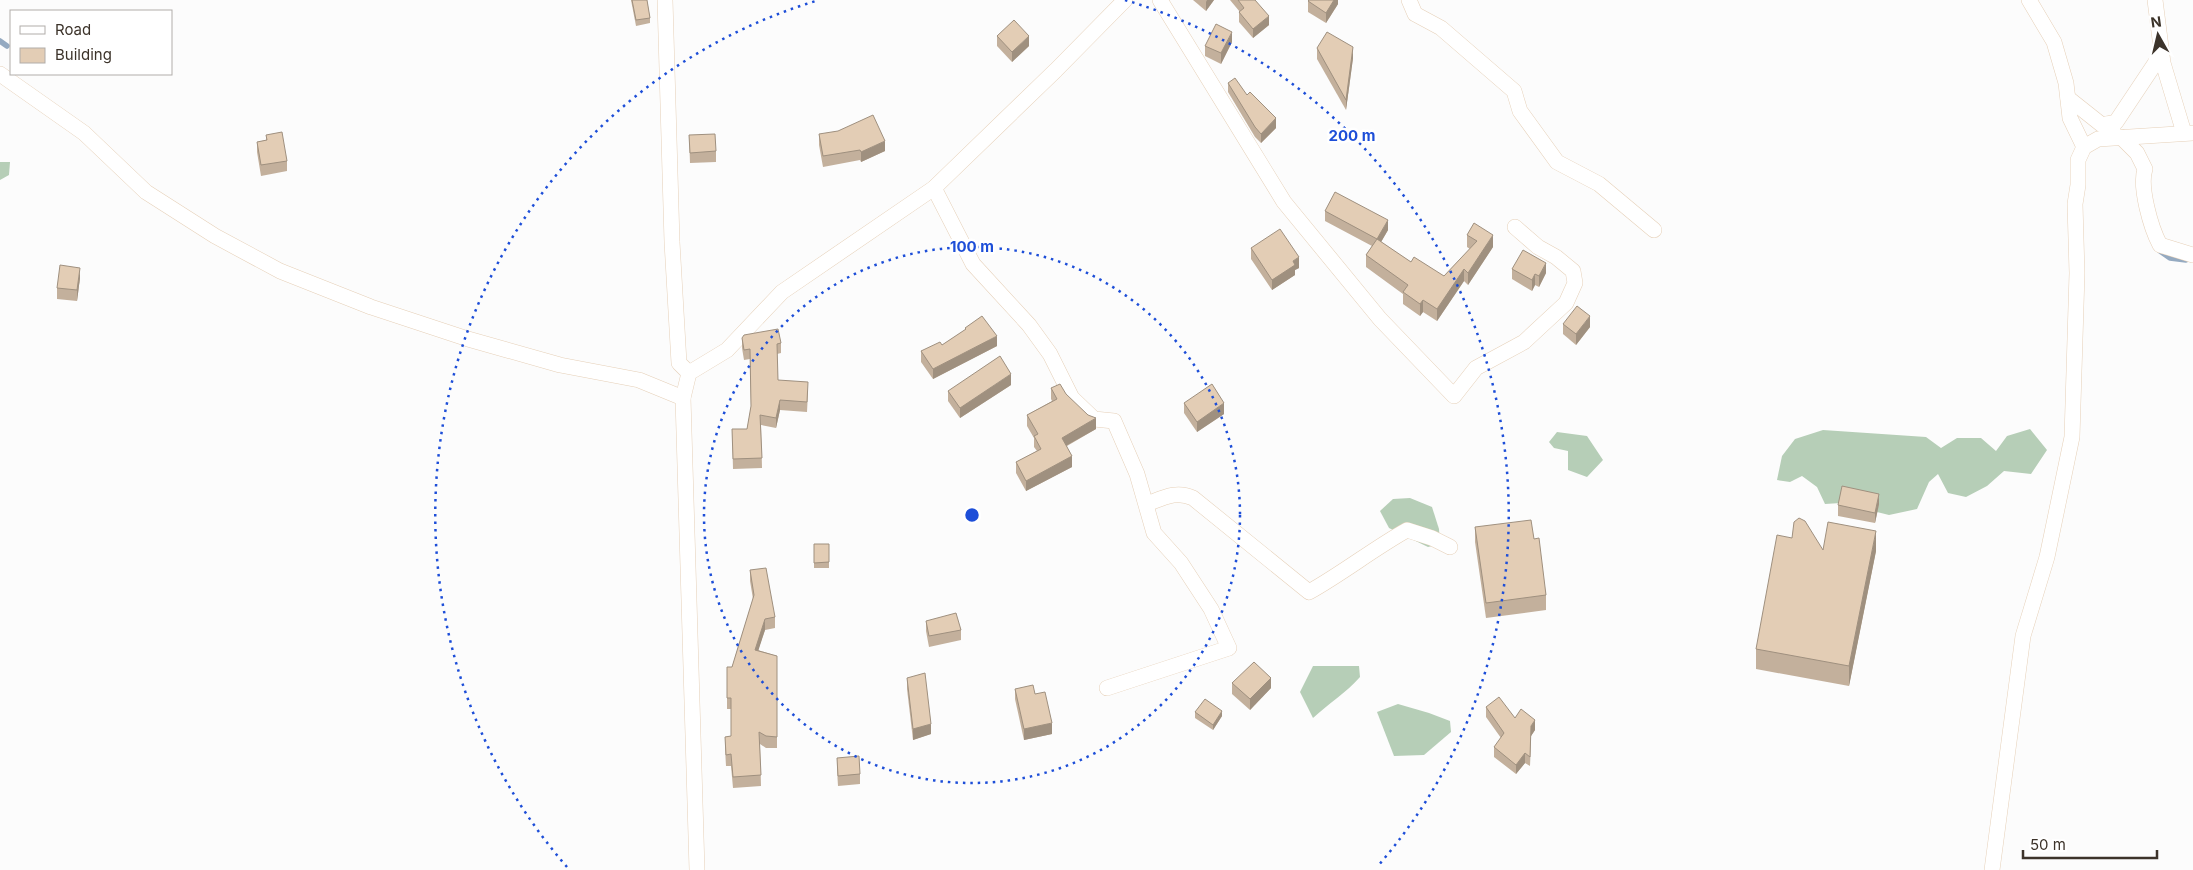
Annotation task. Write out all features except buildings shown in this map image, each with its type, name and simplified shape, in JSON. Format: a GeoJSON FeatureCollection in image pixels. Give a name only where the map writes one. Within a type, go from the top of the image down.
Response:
{"type":"FeatureCollection","features":[{"type":"Feature","properties":{"kind":"street"},"geometry":{"type":"LineString","coordinates":[[665,0],[672,242],[679,363],[689,372]]}},
{"type":"Feature","properties":{"kind":"street"},"geometry":{"type":"LineString","coordinates":[[696,870],[683,398],[689,372],[727,350],[782,292],[934,188],[1125,0]]}},
{"type":"Feature","properties":{"kind":"street"},"geometry":{"type":"LineString","coordinates":[[1160,0],[1284,202],[1380,319],[1454,396],[1476,368],[1524,342],[1566,302],[1575,283],[1573,271],[1556,257],[1538,247],[1515,227]]}},
{"type":"Feature","properties":{"kind":"street"},"geometry":{"type":"LineString","coordinates":[[1409,0],[1415,14],[1441,28],[1514,91],[1520,111],[1557,162],[1599,184],[1654,230]]}},
{"type":"Feature","properties":{"kind":"street"},"geometry":{"type":"LineString","coordinates":[[2029,0],[2054,42],[2066,83],[2070,118],[2084,147]]}},
{"type":"Feature","properties":{"kind":"street"},"geometry":{"type":"LineString","coordinates":[[1992,870],[2023,636],[2047,557],[2072,437],[2077,273],[2075,204],[2078,186],[2078,160],[2084,147],[2098,139],[2188,133],[2162,54],[2154,0]]}},
{"type":"Feature","properties":{"kind":"street"},"geometry":{"type":"LineString","coordinates":[[2068,98],[2102,125],[2116,122],[2162,54]]}},
{"type":"Feature","properties":{"kind":"street"},"geometry":{"type":"LineString","coordinates":[[0,74],[84,133],[146,192],[215,236],[280,272],[371,307],[468,339],[560,365],[639,380],[683,398]]}},
{"type":"Feature","properties":{"kind":"street"},"geometry":{"type":"LineString","coordinates":[[2106,124],[2125,137],[2137,153],[2145,169],[2142,178],[2153,231],[2160,246],[2193,255]]}},
{"type":"Feature","properties":{"kind":"street"},"geometry":{"type":"LineString","coordinates":[[934,188],[972,264],[1029,325],[1050,354],[1072,398],[1094,419],[1114,421],[1137,474],[1154,533],[1181,562],[1211,609],[1229,648],[1107,688]]}},
{"type":"Feature","properties":{"kind":"street"},"geometry":{"type":"LineString","coordinates":[[1147,504],[1176,494],[1184,494],[1193,498],[1309,592],[1343,572],[1372,550],[1407,530],[1432,538],[1450,547]]}},
{"type":"Feature","properties":{"kind":"green space"},"geometry":{"type":"Polygon","coordinates":[[[0,162],[10,162],[9,175],[0,180],[0,162]]]}},
{"type":"Feature","properties":{"kind":"green space"},"geometry":{"type":"Polygon","coordinates":[[[2030,429],[2047,450],[2031,474],[2004,471],[1987,486],[1966,497],[1948,493],[1938,474],[1929,482],[1917,509],[1889,515],[1841,503],[1825,504],[1817,487],[1802,476],[1790,482],[1777,480],[1782,456],[1795,439],[1823,430],[1926,437],[1941,448],[1957,438],[1981,438],[1996,451],[2007,436],[2030,429]]]}},
{"type":"Feature","properties":{"kind":"green space"},"geometry":{"type":"Polygon","coordinates":[[[1557,432],[1587,436],[1603,460],[1587,477],[1568,470],[1568,451],[1554,448],[1549,442],[1557,432]]]}},
{"type":"Feature","properties":{"kind":"green space"},"geometry":{"type":"Polygon","coordinates":[[[1410,498],[1432,507],[1439,529],[1440,544],[1428,547],[1389,528],[1380,511],[1393,499],[1410,498]]]}},
{"type":"Feature","properties":{"kind":"green space"},"geometry":{"type":"Polygon","coordinates":[[[1313,666],[1359,666],[1360,677],[1313,718],[1300,692],[1313,666]]]}},
{"type":"Feature","properties":{"kind":"green space"},"geometry":{"type":"Polygon","coordinates":[[[1398,704],[1450,721],[1451,732],[1424,755],[1394,756],[1377,712],[1398,704]]]}},
{"type":"Feature","properties":{"kind":"waterway"},"geometry":{"type":"LineString","coordinates":[[0,41],[7,46]]}},
{"type":"Feature","properties":{"kind":"waterway"},"geometry":{"type":"LineString","coordinates":[[2160,251],[2170,258],[2186,260]]}}]}
